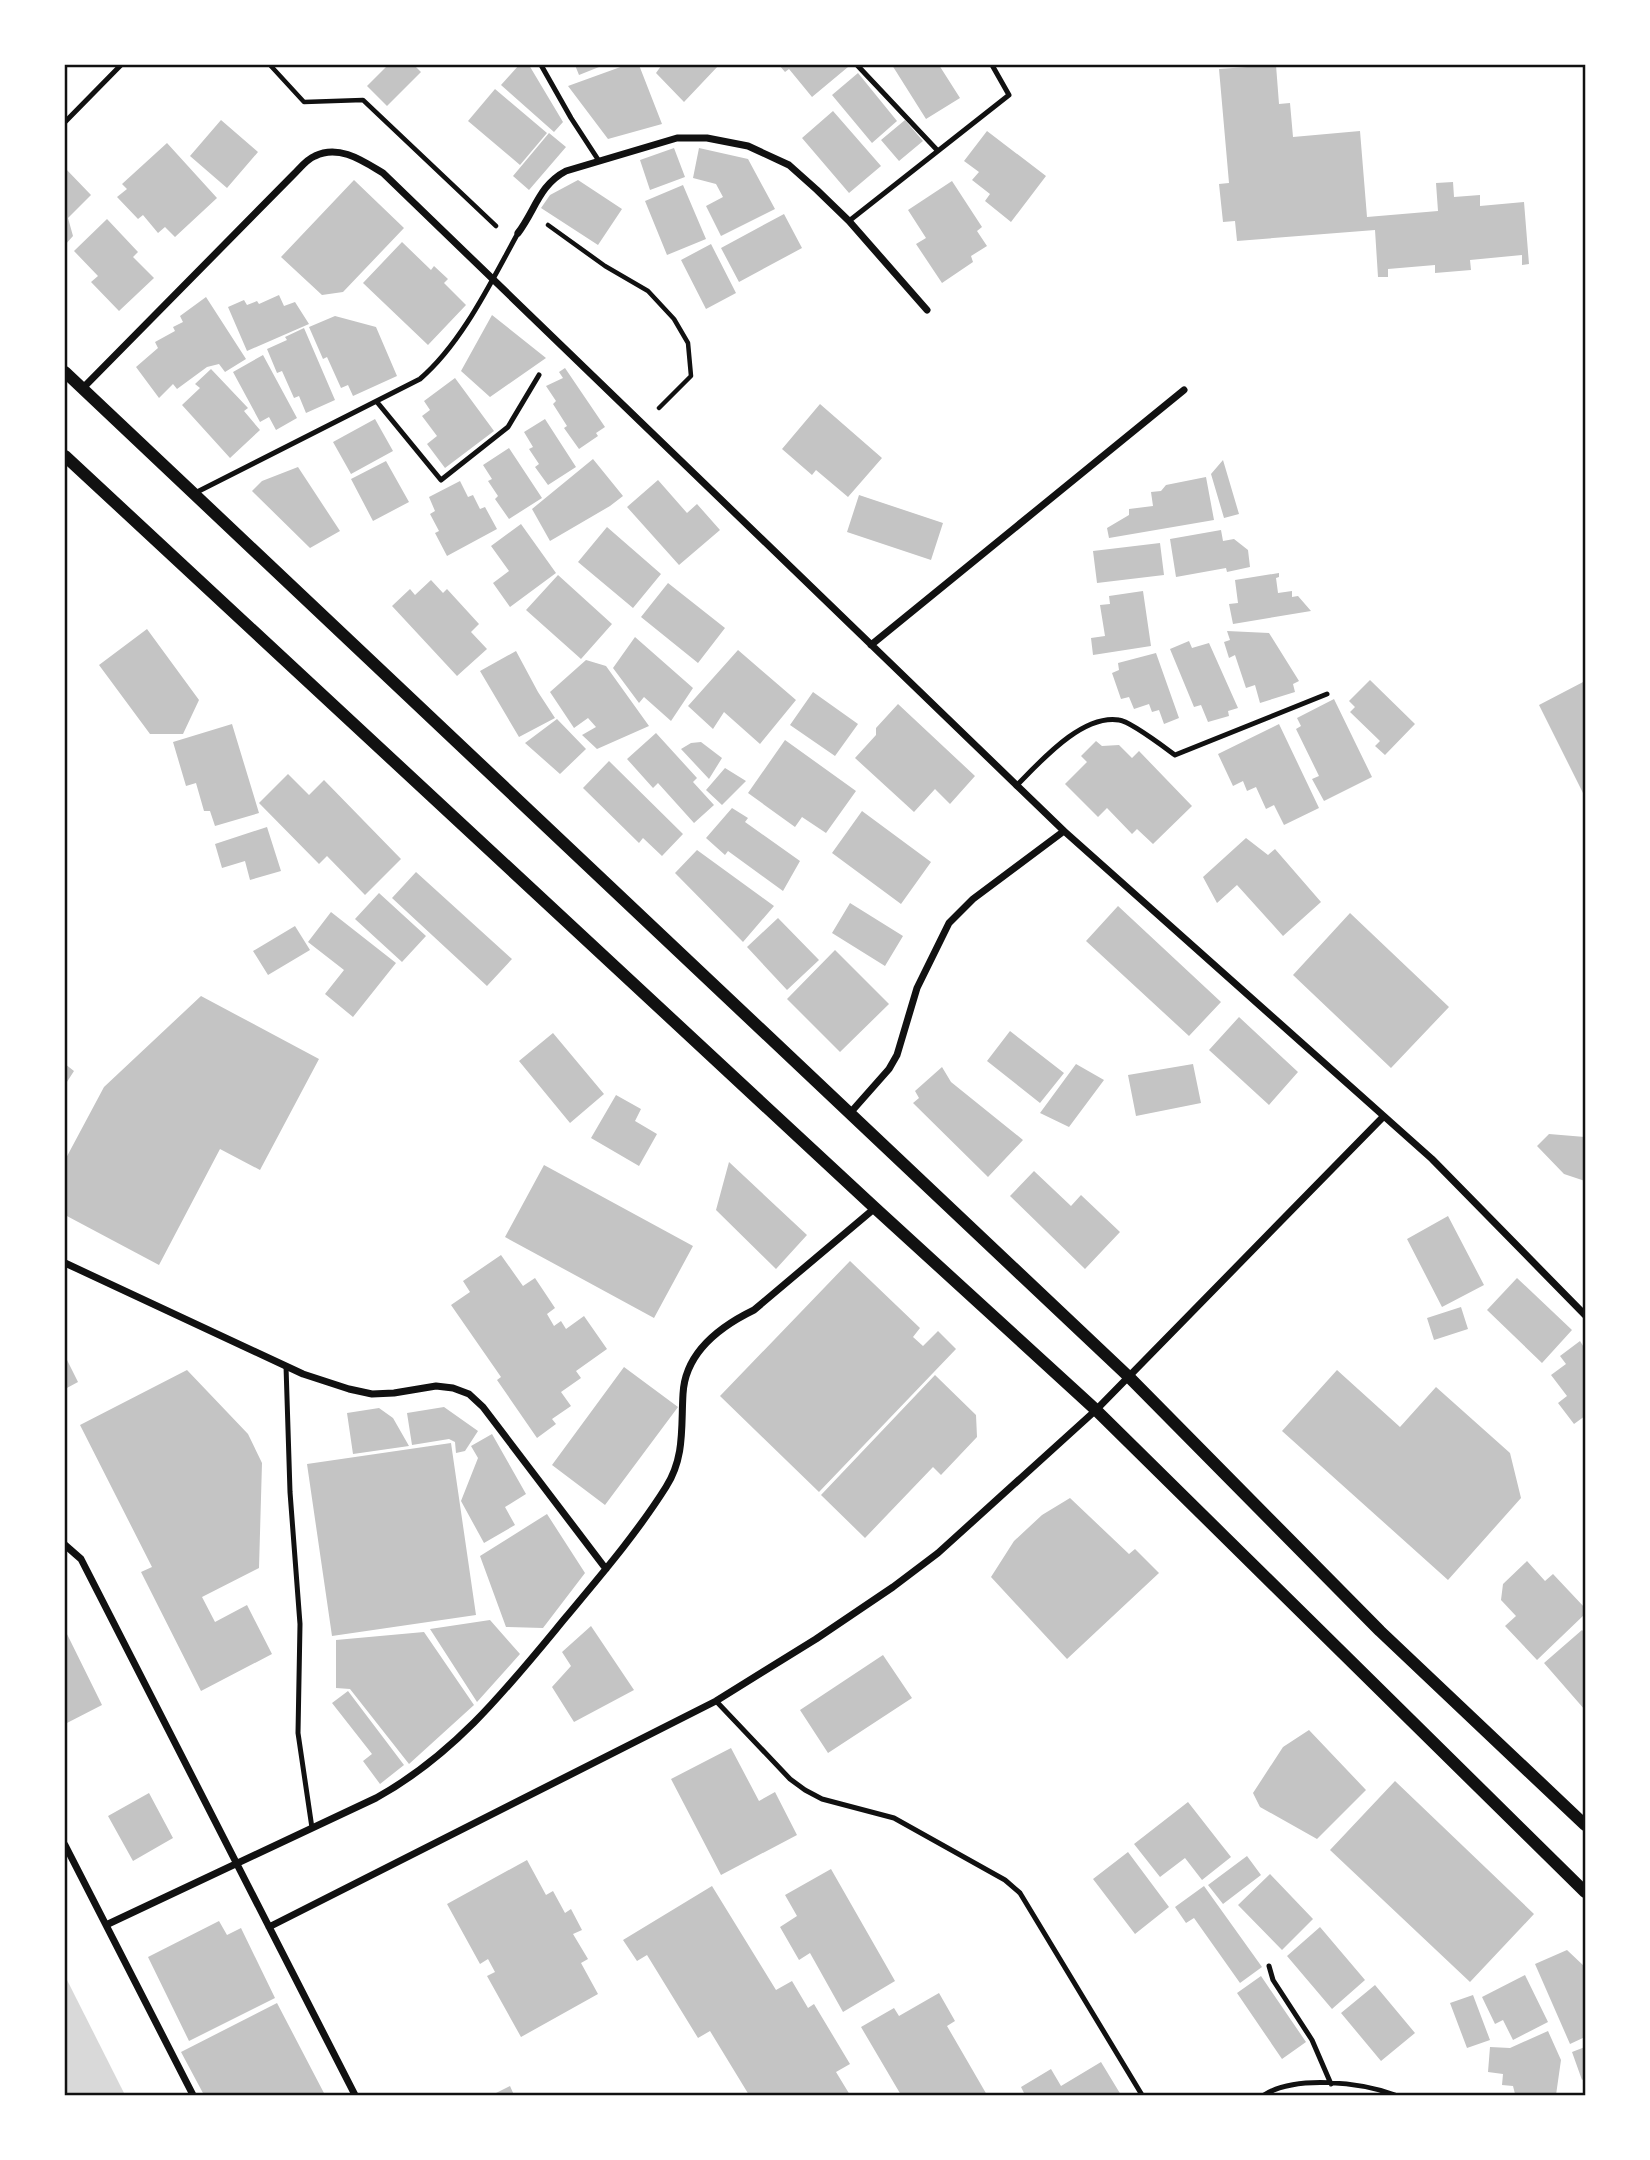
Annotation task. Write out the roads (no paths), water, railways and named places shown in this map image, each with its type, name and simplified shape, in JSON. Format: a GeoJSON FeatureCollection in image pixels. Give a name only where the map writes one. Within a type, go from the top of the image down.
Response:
{"type":"FeatureCollection","features":[{"type":"Feature","properties":{"kind":"street"},"geometry":{"type":"LineString","coordinates":[[518,233],[538,196],[551,180],[566,171],[677,138],[726,141],[748,146],[789,165],[849,221],[927,310]]}},
{"type":"Feature","properties":{"kind":"street"},"geometry":{"type":"LineString","coordinates":[[82,389],[284,184],[315,156],[334,151],[351,155],[383,173],[1016,786],[1432,1159],[1585,1315]]}},
{"type":"Feature","properties":{"kind":"street"},"geometry":{"type":"LineString","coordinates":[[65,372],[1129,1377],[1380,1631],[1585,1825]]}},
{"type":"Feature","properties":{"kind":"street"},"geometry":{"type":"LineString","coordinates":[[871,645],[1184,390]]}},
{"type":"Feature","properties":{"kind":"street"},"geometry":{"type":"LineString","coordinates":[[65,456],[875,1208],[1097,1410],[1585,1892]]}},
{"type":"Feature","properties":{"kind":"street"},"geometry":{"type":"LineString","coordinates":[[851,1112],[889,1069],[897,1055],[917,988],[950,923],[974,899],[1064,831]]}},
{"type":"Feature","properties":{"kind":"street"},"geometry":{"type":"LineString","coordinates":[[269,1927],[716,1701],[784,1660],[893,1587],[928,1561],[1097,1410],[1383,1117]]}},
{"type":"Feature","properties":{"kind":"street"},"geometry":{"type":"LineString","coordinates":[[106,1925],[408,1780],[467,1730],[521,1671],[606,1569],[667,1486],[676,1468],[682,1444],[685,1378],[702,1346],[731,1322],[754,1310],[875,1208]]}},
{"type":"Feature","properties":{"kind":"street"},"geometry":{"type":"LineString","coordinates":[[65,1264],[286,1366],[349,1390],[372,1394],[394,1393],[436,1386],[453,1388],[468,1394],[483,1407],[606,1569]]}},
{"type":"Feature","properties":{"kind":"street"},"geometry":{"type":"LineString","coordinates":[[65,1545],[81,1559],[355,2095]]}},
{"type":"Feature","properties":{"kind":"street"},"geometry":{"type":"LineString","coordinates":[[65,1845],[193,2095]]}},
{"type":"Feature","properties":{"kind":"lane"},"geometry":{"type":"LineString","coordinates":[[65,122],[121,65]]}},
{"type":"Feature","properties":{"kind":"lane"},"geometry":{"type":"LineString","coordinates":[[541,65],[599,161]]}},
{"type":"Feature","properties":{"kind":"lane"},"geometry":{"type":"LineString","coordinates":[[858,65],[938,151]]}},
{"type":"Feature","properties":{"kind":"lane"},"geometry":{"type":"LineString","coordinates":[[849,221],[1009,95],[992,65]]}},
{"type":"Feature","properties":{"kind":"lane"},"geometry":{"type":"LineString","coordinates":[[192,494],[420,379],[451,346],[518,233]]}},
{"type":"Feature","properties":{"kind":"lane"},"geometry":{"type":"LineString","coordinates":[[377,402],[441,480],[509,427],[539,375]]}},
{"type":"Feature","properties":{"kind":"lane"},"geometry":{"type":"LineString","coordinates":[[1016,786],[1073,734],[1099,720],[1122,719],[1175,755],[1327,694]]}},
{"type":"Feature","properties":{"kind":"lane"},"geometry":{"type":"LineString","coordinates":[[286,1366],[290,1492],[300,1624],[298,1733],[312,1828]]}},
{"type":"Feature","properties":{"kind":"lane"},"geometry":{"type":"LineString","coordinates":[[716,1701],[790,1779],[805,1790],[837,1803],[894,1818],[1005,1880],[1020,1893],[1142,2095]]}},
{"type":"Feature","properties":{"kind":"lane"},"geometry":{"type":"LineString","coordinates":[[1269,1966],[1273,1980],[1312,2040],[1331,2084]]}},
{"type":"Feature","properties":{"kind":"lane"},"geometry":{"type":"LineString","coordinates":[[1264,2095],[1274,2089],[1291,2085],[1331,2084],[1370,2088],[1395,2095]]}}]}
